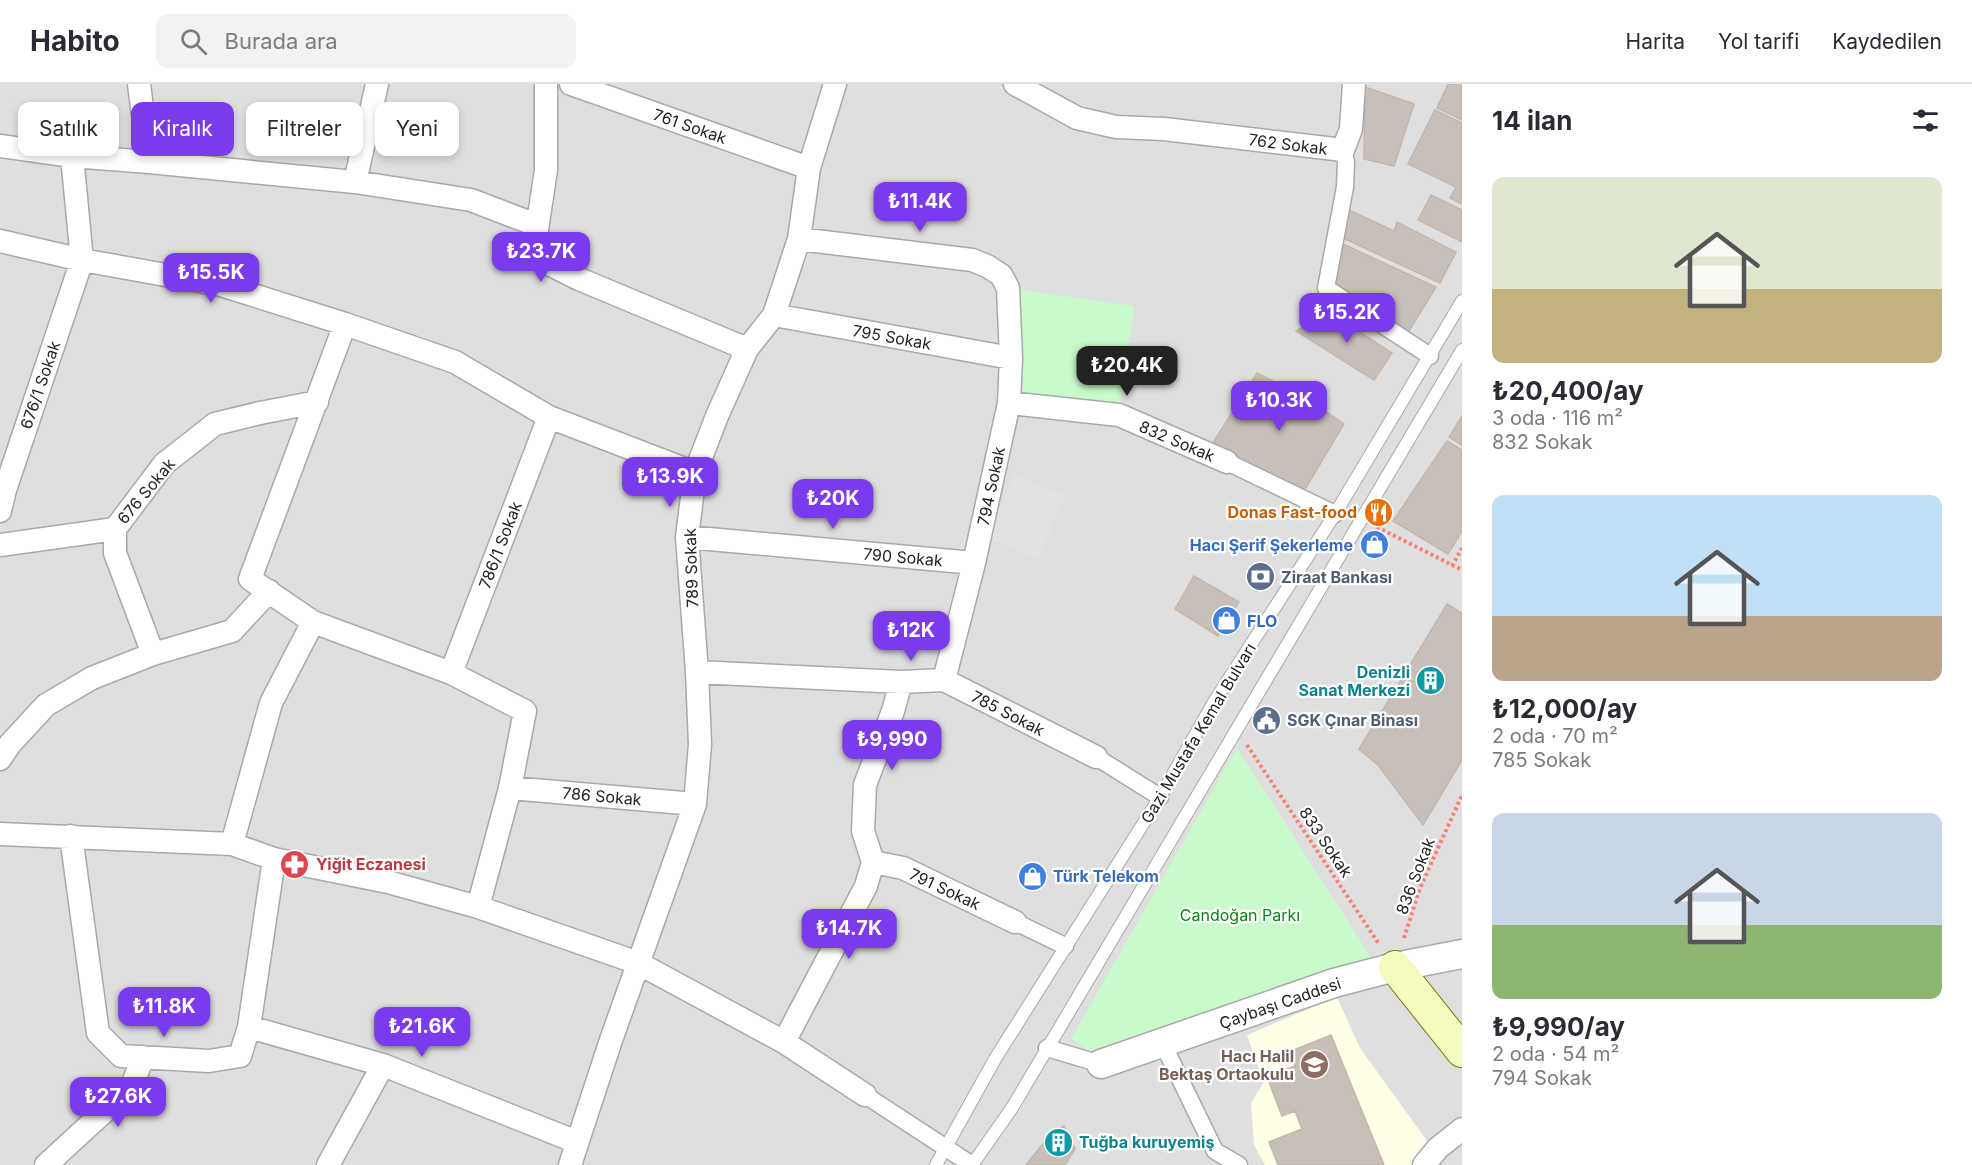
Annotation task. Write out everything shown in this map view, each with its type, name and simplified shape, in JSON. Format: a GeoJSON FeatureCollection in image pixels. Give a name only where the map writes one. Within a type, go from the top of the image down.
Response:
{"type":"FeatureCollection","features":[{"type":"Feature","properties":{"kind":"main road"},"geometry":{"type":"LineString","coordinates":[[1395,967],[1462,1051]]}},
{"type":"Feature","properties":{"kind":"street"},"geometry":{"type":"LineString","coordinates":[[139,84],[148,162]]}},
{"type":"Feature","properties":{"kind":"street"},"geometry":{"type":"LineString","coordinates":[[355,182],[377,84]]}},
{"type":"Feature","properties":{"kind":"street"},"geometry":{"type":"LineString","coordinates":[[546,84],[546,170],[532,256],[579,279],[747,349]]}},
{"type":"Feature","properties":{"kind":"street","name":"761 Sokak"},"geometry":{"type":"LineString","coordinates":[[571,84],[809,168]]}},
{"type":"Feature","properties":{"kind":"street","name":"789 Sokak"},"geometry":{"type":"LineString","coordinates":[[570,1165],[695,804],[700,744],[687,537],[695,473],[747,349],[774,315],[799,239],[809,168],[835,84]]}},
{"type":"Feature","properties":{"kind":"street","name":"762 Sokak"},"geometry":{"type":"LineString","coordinates":[[1015,84],[1077,118],[1116,127],[1164,129],[1342,150],[1346,162],[1346,188],[1326,288],[1431,356]]}},
{"type":"Feature","properties":{"kind":"street"},"geometry":{"type":"LineString","coordinates":[[1342,150],[1350,129],[1354,84]]}},
{"type":"Feature","properties":{"kind":"street"},"geometry":{"type":"LineString","coordinates":[[0,146],[18,148]]}},
{"type":"Feature","properties":{"kind":"street"},"geometry":{"type":"LineString","coordinates":[[82,260],[72,156],[355,182],[471,200],[536,225]]}},
{"type":"Feature","properties":{"kind":"street","name":"794 Sokak"},"geometry":{"type":"LineString","coordinates":[[799,239],[972,260],[1001,275],[1008,288],[1011,358],[1009,403],[974,563],[944,680]]}},
{"type":"Feature","properties":{"kind":"street"},"geometry":{"type":"LineString","coordinates":[[0,241],[82,260],[221,285],[345,324],[455,362],[549,417],[695,473]]}},
{"type":"Feature","properties":{"kind":"street","name":"676/1 Sokak"},"geometry":{"type":"LineString","coordinates":[[0,511],[82,260]]}},
{"type":"Feature","properties":{"kind":"street","name":"795 Sokak"},"geometry":{"type":"LineString","coordinates":[[774,315],[1011,358]]}},
{"type":"Feature","properties":{"kind":"street"},"geometry":{"type":"LineString","coordinates":[[345,324],[250,579],[313,622],[451,674],[525,711],[510,788],[478,907]]}},
{"type":"Feature","properties":{"kind":"street","name":"676 Sokak"},"geometry":{"type":"LineString","coordinates":[[0,545],[115,529],[164,464],[215,424],[317,402]]}},
{"type":"Feature","properties":{"kind":"street","name":"832 Sokak"},"geometry":{"type":"LineString","coordinates":[[1009,403],[1119,415],[1227,462],[1335,514]]}},
{"type":"Feature","properties":{"kind":"street","name":"786/1 Sokak"},"geometry":{"type":"LineString","coordinates":[[451,674],[549,417]]}},
{"type":"Feature","properties":{"kind":"street"},"geometry":{"type":"LineString","coordinates":[[115,529],[115,554],[153,654]]}},
{"type":"Feature","properties":{"kind":"street","name":"790 Sokak"},"geometry":{"type":"LineString","coordinates":[[687,537],[974,563]]}},
{"type":"Feature","properties":{"kind":"street"},"geometry":{"type":"LineString","coordinates":[[0,759],[10,744],[46,705],[92,678],[153,654],[232,631],[269,591]]}},
{"type":"Feature","properties":{"kind":"street"},"geometry":{"type":"LineString","coordinates":[[232,844],[271,704],[313,622]]}},
{"type":"Feature","properties":{"kind":"street","name":"785 Sokak"},"geometry":{"type":"LineString","coordinates":[[697,672],[901,682],[944,680],[1096,757],[1160,797]]}},
{"type":"Feature","properties":{"kind":"street"},"geometry":{"type":"LineString","coordinates":[[783,1042],[866,886],[873,862],[863,831],[866,785],[901,682]]}},
{"type":"Feature","properties":{"kind":"street","name":"786 Sokak"},"geometry":{"type":"LineString","coordinates":[[510,788],[695,804]]}},
{"type":"Feature","properties":{"kind":"street"},"geometry":{"type":"LineString","coordinates":[[0,834],[232,844],[274,859],[388,882],[478,907],[639,963],[783,1042],[972,1165]]}},
{"type":"Feature","properties":{"kind":"street"},"geometry":{"type":"LineString","coordinates":[[71,836],[98,1033],[122,1056],[208,1061],[240,1056],[249,1027],[274,859]]}},
{"type":"Feature","properties":{"kind":"street","name":"791 Sokak"},"geometry":{"type":"LineString","coordinates":[[873,862],[903,868],[1015,922]]}},
{"type":"Feature","properties":{"kind":"street"},"geometry":{"type":"LineString","coordinates":[[1015,922],[1065,946]]}},
{"type":"Feature","properties":{"kind":"street","name":"Çaybaşı Caddesi"},"geometry":{"type":"LineString","coordinates":[[1101,1064],[1334,984],[1395,967],[1462,954]]}},
{"type":"Feature","properties":{"kind":"street"},"geometry":{"type":"LineString","coordinates":[[249,1027],[383,1065],[577,1142]]}},
{"type":"Feature","properties":{"kind":"street"},"geometry":{"type":"LineString","coordinates":[[1162,1042],[1215,1151],[1239,1165]]}},
{"type":"Feature","properties":{"kind":"street"},"geometry":{"type":"LineString","coordinates":[[1047,1048],[1101,1064]]}},
{"type":"Feature","properties":{"kind":"street"},"geometry":{"type":"LineString","coordinates":[[46,1165],[132,1086],[143,1057]]}},
{"type":"Feature","properties":{"kind":"street"},"geometry":{"type":"LineString","coordinates":[[328,1165],[383,1065]]}},
{"type":"Feature","properties":{"kind":"street"},"geometry":{"type":"LineString","coordinates":[[1424,1165],[1438,1148],[1462,1130]]}},
{"type":"Feature","properties":{"kind":"lane","name":"Gazi Mustafa Kemal Bulvarı"},"geometry":{"type":"LineString","coordinates":[[936,1165],[995,1059],[1160,797],[1214,702],[1335,514],[1462,301]]}},
{"type":"Feature","properties":{"kind":"lane","name":"Gazi Mustafa Kemal Bulvarı"},"geometry":{"type":"LineString","coordinates":[[972,1165],[1012,1108],[1462,350]]}},
{"type":"Feature","properties":{"kind":"path"},"geometry":{"type":"LineString","coordinates":[[1362,519],[1462,570]]}},
{"type":"Feature","properties":{"kind":"path"},"geometry":{"type":"LineString","coordinates":[[1452,566],[1462,548]]}},
{"type":"Feature","properties":{"kind":"path","name":"833 Sokak"},"geometry":{"type":"LineString","coordinates":[[1237,730],[1395,967]]}},
{"type":"Feature","properties":{"kind":"path","name":"836 Sokak"},"geometry":{"type":"LineString","coordinates":[[1395,967],[1420,888],[1462,795]]}},
{"type":"Feature","properties":{"kind":"shaded area"},"geometry":{"type":"Polygon","coordinates":[[[0,84],[1462,84],[1462,1165],[0,1165],[0,84]]]}},
{"type":"Feature","properties":{"kind":"shaded area"},"geometry":{"type":"Polygon","coordinates":[[[1015,474],[1065,496],[1038,559],[987,537],[1015,474]]]}},
{"type":"Feature","properties":{"kind":"shaded area","name":"Hacı Halil Bektaş Ortaokulu"},"geometry":{"type":"Polygon","coordinates":[[[1337,997],[1360,1048],[1430,1145],[1416,1165],[1265,1165],[1254,1145],[1251,1103],[1264,1082],[1247,1035],[1337,997]]]}},
{"type":"Feature","properties":{"kind":"green space"},"geometry":{"type":"Polygon","coordinates":[[[1008,288],[1134,306],[1119,415],[1009,403],[1008,288]]]}},
{"type":"Feature","properties":{"kind":"green space","name":"Candoğan Parkı"},"geometry":{"type":"Polygon","coordinates":[[[1237,748],[1372,959],[1099,1057],[1071,1039],[1237,748]]]}},
{"type":"Feature","properties":{"kind":"building"},"geometry":{"type":"Polygon","coordinates":[[[1448,84],[1462,84],[1462,120],[1437,108],[1448,84]]]}},
{"type":"Feature","properties":{"kind":"building"},"geometry":{"type":"Polygon","coordinates":[[[1365,87],[1414,104],[1394,166],[1364,159],[1365,87]]]}},
{"type":"Feature","properties":{"kind":"building"},"geometry":{"type":"Polygon","coordinates":[[[1435,110],[1462,123],[1462,204],[1450,198],[1456,187],[1408,164],[1435,110]]]}},
{"type":"Feature","properties":{"kind":"building"},"geometry":{"type":"Polygon","coordinates":[[[1431,195],[1462,210],[1462,242],[1418,220],[1431,195]]]}},
{"type":"Feature","properties":{"kind":"building"},"geometry":{"type":"Polygon","coordinates":[[[1349,210],[1394,231],[1397,222],[1456,252],[1440,283],[1345,239],[1343,222],[1349,210]]]}},
{"type":"Feature","properties":{"kind":"building"},"geometry":{"type":"Polygon","coordinates":[[[1343,244],[1436,287],[1409,331],[1334,282],[1343,244]]]}},
{"type":"Feature","properties":{"kind":"building"},"geometry":{"type":"Polygon","coordinates":[[[1329,312],[1392,353],[1374,380],[1296,331],[1329,312]]]}},
{"type":"Feature","properties":{"kind":"building"},"geometry":{"type":"Polygon","coordinates":[[[1257,373],[1303,396],[1344,424],[1304,491],[1211,446],[1257,373]]]}},
{"type":"Feature","properties":{"kind":"building"},"geometry":{"type":"Polygon","coordinates":[[[1462,416],[1462,445],[1449,437],[1462,416]]]}},
{"type":"Feature","properties":{"kind":"building"},"geometry":{"type":"Polygon","coordinates":[[[1447,441],[1462,450],[1462,531],[1448,554],[1393,521],[1447,441]]]}},
{"type":"Feature","properties":{"kind":"building"},"geometry":{"type":"Polygon","coordinates":[[[1194,576],[1239,602],[1218,636],[1175,609],[1194,576]]]}},
{"type":"Feature","properties":{"kind":"building","name":"Denizli Sanat Merkezi"},"geometry":{"type":"Polygon","coordinates":[[[1447,604],[1462,613],[1462,760],[1423,825],[1378,765],[1359,749],[1447,604]]]}},
{"type":"Feature","properties":{"kind":"building"},"geometry":{"type":"Polygon","coordinates":[[[1331,1035],[1384,1165],[1278,1165],[1269,1142],[1302,1129],[1295,1111],[1282,1116],[1267,1077],[1295,1066],[1289,1052],[1331,1035]]]}},
{"type":"Feature","properties":{"kind":"building","name":"Tuğba kuruyemiş"},"geometry":{"type":"Polygon","coordinates":[[[1064,1126],[1075,1149],[1065,1165],[1026,1165],[1049,1136],[1064,1126]]]}},
{"type":"Feature","properties":{"kind":"place","name":"Donas Fast-food"},"geometry":{"type":"Point","coordinates":[1378,512]}},
{"type":"Feature","properties":{"kind":"place","name":"Hacı Şerif Şekerleme"},"geometry":{"type":"Point","coordinates":[1374,545]}},
{"type":"Feature","properties":{"kind":"place","name":"Ziraat Bankası"},"geometry":{"type":"Point","coordinates":[1260,577]}},
{"type":"Feature","properties":{"kind":"place","name":"FLO"},"geometry":{"type":"Point","coordinates":[1226,621]}},
{"type":"Feature","properties":{"kind":"place","name":"Denizli Sanat Merkezi"},"geometry":{"type":"Point","coordinates":[1431,681]}},
{"type":"Feature","properties":{"kind":"place","name":"SGK Çınar Binası"},"geometry":{"type":"Point","coordinates":[1266,720]}},
{"type":"Feature","properties":{"kind":"place","name":"Yiğit Eczanesi"},"geometry":{"type":"Point","coordinates":[295,864]}},
{"type":"Feature","properties":{"kind":"place","name":"Türk Telekom"},"geometry":{"type":"Point","coordinates":[1032,876]}},
{"type":"Feature","properties":{"kind":"place","name":"Hacı Halil Bektaş Ortaokulu"},"geometry":{"type":"Point","coordinates":[1315,1065]}},
{"type":"Feature","properties":{"kind":"place","name":"Tuğba kuruyemiş"},"geometry":{"type":"Point","coordinates":[1058,1142]}}]}
